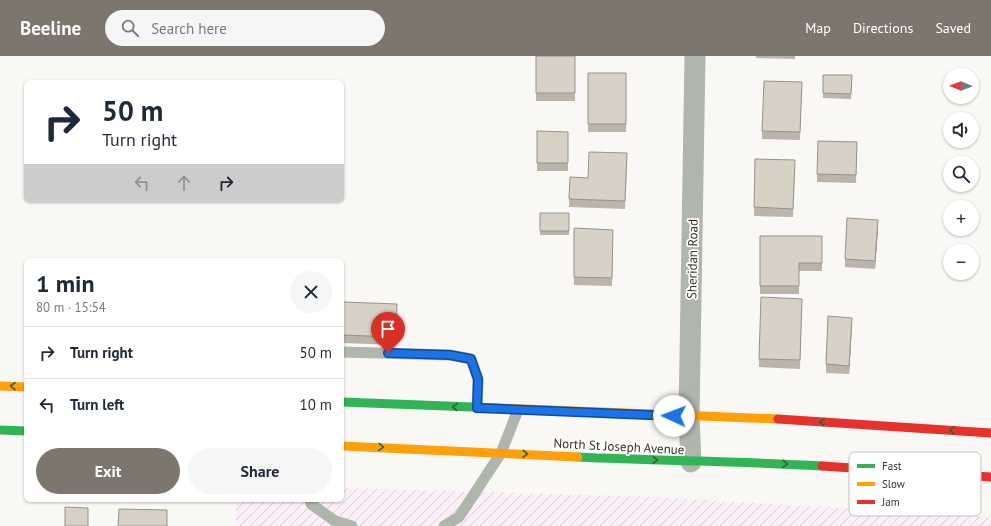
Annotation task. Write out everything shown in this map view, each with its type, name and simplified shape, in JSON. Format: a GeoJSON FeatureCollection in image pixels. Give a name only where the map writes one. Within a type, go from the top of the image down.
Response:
{"type":"FeatureCollection","features":[{"type":"Feature","properties":{"kind":"main road"},"geometry":{"type":"LineString","coordinates":[[0,386],[24,386]]}},
{"type":"Feature","properties":{"kind":"main road"},"geometry":{"type":"LineString","coordinates":[[344,402],[518,410],[761,418],[991,433]]}},
{"type":"Feature","properties":{"kind":"main road"},"geometry":{"type":"LineString","coordinates":[[0,430],[24,430]]}},
{"type":"Feature","properties":{"kind":"main road","name":"North St Joseph Avenue"},"geometry":{"type":"LineString","coordinates":[[344,446],[692,462],[754,462],[849,468]]}},
{"type":"Feature","properties":{"kind":"main road","name":"North St Joseph Avenue"},"geometry":{"type":"LineString","coordinates":[[981,476],[991,477]]}},
{"type":"Feature","properties":{"kind":"street","name":"Sheridan Road"},"geometry":{"type":"LineString","coordinates":[[692,462],[689,416],[695,56]]}},
{"type":"Feature","properties":{"kind":"lane"},"geometry":{"type":"LineString","coordinates":[[344,352],[450,355],[471,359],[478,379],[477,408]]}},
{"type":"Feature","properties":{"kind":"lane"},"geometry":{"type":"LineString","coordinates":[[444,526],[459,517],[501,453],[518,410]]}},
{"type":"Feature","properties":{"kind":"lane"},"geometry":{"type":"LineString","coordinates":[[310,502],[311,504],[335,521],[352,526]]}},
{"type":"Feature","properties":{"kind":"shaded area"},"geometry":{"type":"Polygon","coordinates":[[[344,488],[655,497],[849,509],[849,516],[991,517],[991,526],[236,526],[236,502],[344,502],[344,488]]]}},
{"type":"Feature","properties":{"kind":"building"},"geometry":{"type":"Polygon","coordinates":[[[536,56],[575,56],[575,93],[536,93],[536,56]]]}},
{"type":"Feature","properties":{"kind":"building"},"geometry":{"type":"Polygon","coordinates":[[[588,73],[626,73],[626,124],[588,124],[588,73]]]}},
{"type":"Feature","properties":{"kind":"building"},"geometry":{"type":"Polygon","coordinates":[[[823,75],[852,75],[851,94],[823,93],[823,75]]]}},
{"type":"Feature","properties":{"kind":"building"},"geometry":{"type":"Polygon","coordinates":[[[764,81],[802,82],[800,132],[762,131],[764,81]]]}},
{"type":"Feature","properties":{"kind":"building"},"geometry":{"type":"Polygon","coordinates":[[[537,131],[568,132],[568,163],[537,163],[537,131]]]}},
{"type":"Feature","properties":{"kind":"building"},"geometry":{"type":"Polygon","coordinates":[[[818,141],[857,142],[856,175],[817,174],[818,141]]]}},
{"type":"Feature","properties":{"kind":"building"},"geometry":{"type":"Polygon","coordinates":[[[589,152],[627,153],[625,201],[569,199],[570,177],[588,178],[589,152]]]}},
{"type":"Feature","properties":{"kind":"building"},"geometry":{"type":"Polygon","coordinates":[[[755,159],[795,160],[793,209],[754,207],[755,159]]]}},
{"type":"Feature","properties":{"kind":"building"},"geometry":{"type":"Polygon","coordinates":[[[540,213],[569,213],[569,231],[540,231],[540,213]]]}},
{"type":"Feature","properties":{"kind":"building"},"geometry":{"type":"Polygon","coordinates":[[[847,218],[878,220],[875,261],[845,259],[847,218]]]}},
{"type":"Feature","properties":{"kind":"building"},"geometry":{"type":"Polygon","coordinates":[[[574,228],[613,230],[612,278],[574,277],[574,228]]]}},
{"type":"Feature","properties":{"kind":"building"},"geometry":{"type":"Polygon","coordinates":[[[760,236],[822,236],[822,263],[799,263],[799,286],[760,286],[760,236]]]}},
{"type":"Feature","properties":{"kind":"building"},"geometry":{"type":"Polygon","coordinates":[[[761,297],[802,299],[800,360],[759,359],[761,297]]]}},
{"type":"Feature","properties":{"kind":"building"},"geometry":{"type":"Polygon","coordinates":[[[344,302],[397,304],[396,337],[344,335],[344,302]]]}},
{"type":"Feature","properties":{"kind":"building"},"geometry":{"type":"Polygon","coordinates":[[[828,316],[852,318],[849,366],[826,364],[828,316]]]}},
{"type":"Feature","properties":{"kind":"building"},"geometry":{"type":"Polygon","coordinates":[[[65,507],[88,508],[88,526],[65,526],[65,507]]]}},
{"type":"Feature","properties":{"kind":"building"},"geometry":{"type":"Polygon","coordinates":[[[119,509],[167,510],[167,526],[118,526],[119,509]]]}},
{"type":"Feature","properties":{"kind":"traffic: fast"},"geometry":{"type":"LineString","coordinates":[[344,402],[499,408]]}},
{"type":"Feature","properties":{"kind":"traffic: fast"},"geometry":{"type":"LineString","coordinates":[[0,430],[24,431]]}},
{"type":"Feature","properties":{"kind":"traffic: fast"},"geometry":{"type":"LineString","coordinates":[[578,457],[822,466]]}},
{"type":"Feature","properties":{"kind":"traffic: slow"},"geometry":{"type":"LineString","coordinates":[[0,386],[24,387]]}},
{"type":"Feature","properties":{"kind":"traffic: slow"},"geometry":{"type":"LineString","coordinates":[[499,408],[778,419]]}},
{"type":"Feature","properties":{"kind":"traffic: slow"},"geometry":{"type":"LineString","coordinates":[[344,446],[578,457]]}},
{"type":"Feature","properties":{"kind":"traffic: jam"},"geometry":{"type":"LineString","coordinates":[[778,419],[991,433]]}},
{"type":"Feature","properties":{"kind":"traffic: jam"},"geometry":{"type":"LineString","coordinates":[[822,466],[849,468]]}},
{"type":"Feature","properties":{"kind":"traffic: jam"},"geometry":{"type":"LineString","coordinates":[[981,476],[991,477]]}},
{"type":"Feature","properties":{"kind":"route"},"geometry":{"type":"LineString","coordinates":[[388,353],[450,355],[471,359],[478,379],[477,408],[674,416]]}}]}
